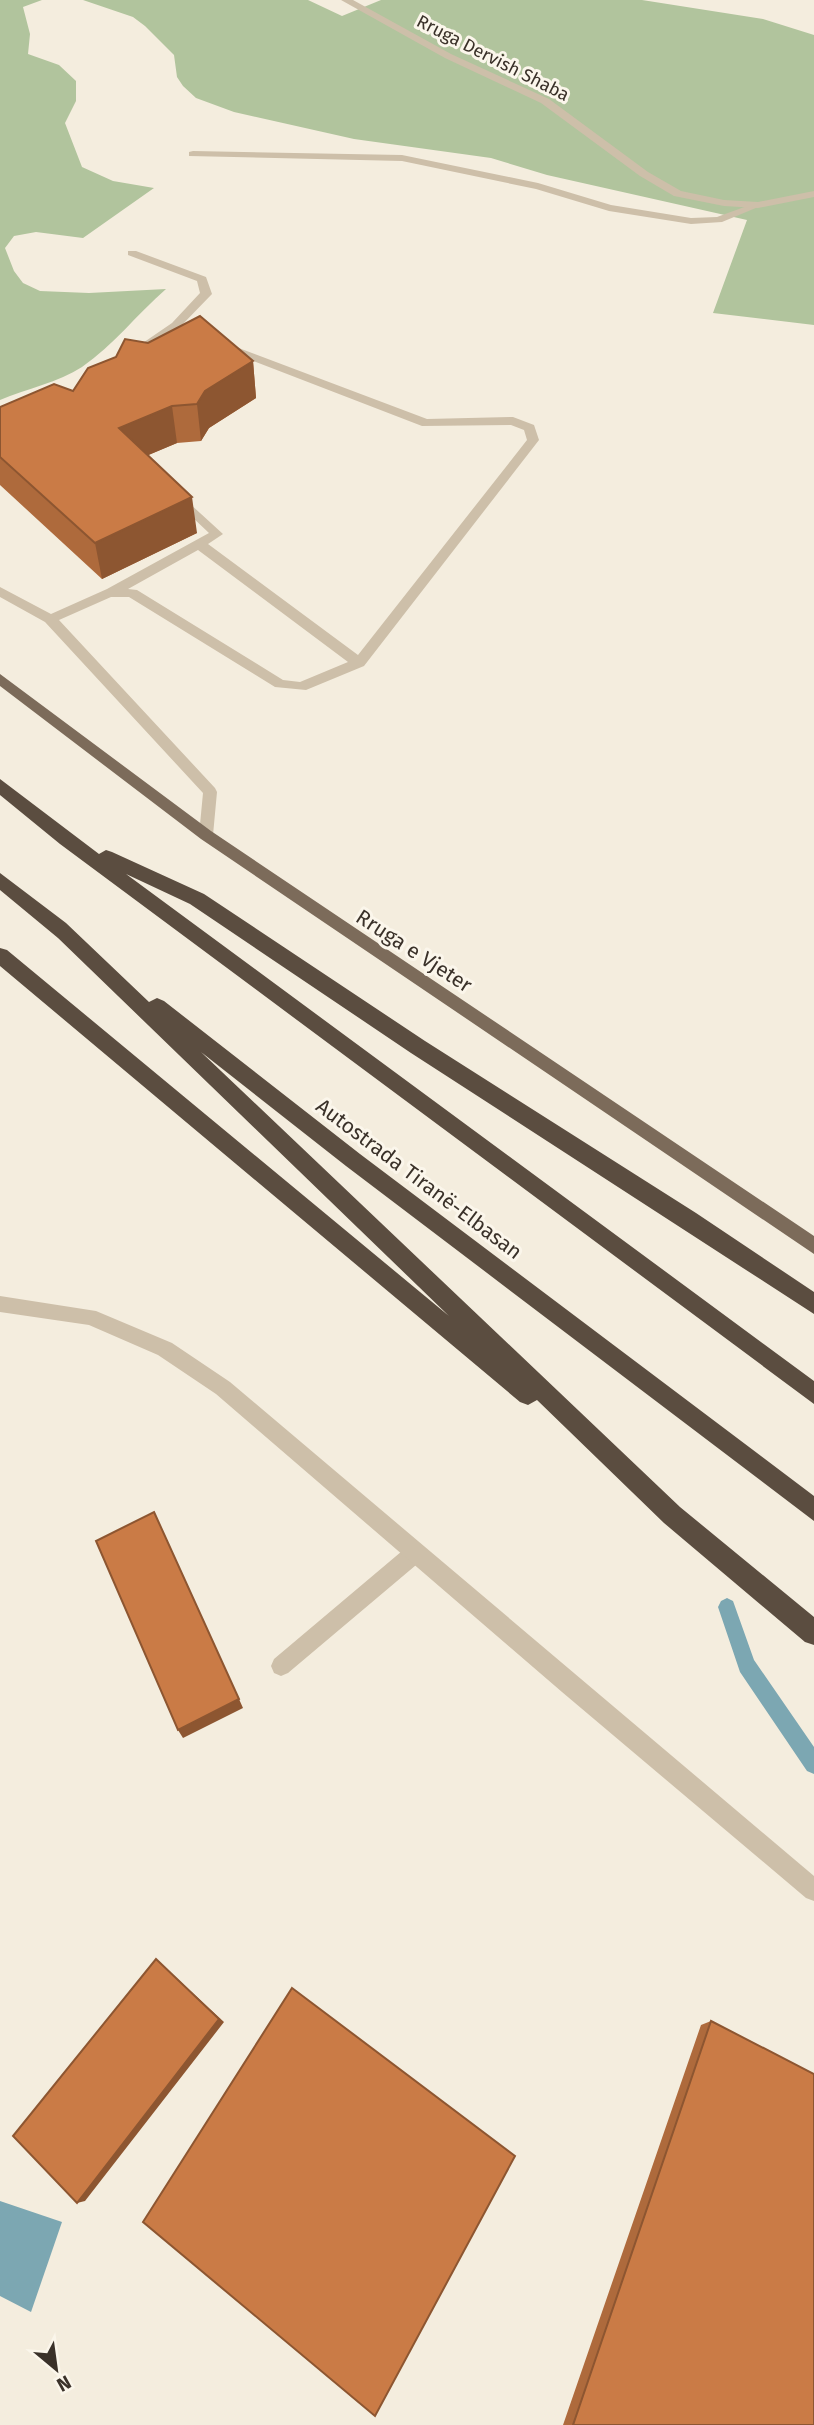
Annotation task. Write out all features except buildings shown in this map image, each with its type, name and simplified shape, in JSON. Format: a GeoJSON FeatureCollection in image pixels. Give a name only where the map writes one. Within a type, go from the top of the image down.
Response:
{"type":"FeatureCollection","features":[{"type":"Feature","properties":{"kind":"highway"},"geometry":{"type":"LineString","coordinates":[[0,785],[66,839],[814,1394]]}},
{"type":"Feature","properties":{"kind":"highway"},"geometry":{"type":"LineString","coordinates":[[66,839],[197,899],[814,1304]]}},
{"type":"Feature","properties":{"kind":"highway","name":"Autostrada Tiranë-Elbasan"},"geometry":{"type":"LineString","coordinates":[[0,880],[353,1160],[814,1510]]}},
{"type":"Feature","properties":{"kind":"highway"},"geometry":{"type":"LineString","coordinates":[[59,928],[672,1515]]}},
{"type":"Feature","properties":{"kind":"highway"},"geometry":{"type":"LineString","coordinates":[[0,955],[814,1633]]}},
{"type":"Feature","properties":{"kind":"main road","name":"Rruga e Vjeter"},"geometry":{"type":"LineString","coordinates":[[0,679],[206,835],[376,953],[552,1067],[814,1246]]}},
{"type":"Feature","properties":{"kind":"street","name":"Rruga Dervish Shaba"},"geometry":{"type":"LineString","coordinates":[[346,0],[448,56],[545,101],[644,174],[678,194],[724,203],[758,205],[814,194]]}},
{"type":"Feature","properties":{"kind":"street"},"geometry":{"type":"LineString","coordinates":[[193,154],[402,158],[538,186],[609,208],[691,221],[718,219],[758,205]]}},
{"type":"Feature","properties":{"kind":"street"},"geometry":{"type":"LineString","coordinates":[[127,359],[194,309],[206,294],[202,279],[132,253]]}},
{"type":"Feature","properties":{"kind":"street"},"geometry":{"type":"LineString","coordinates":[[162,335],[188,340]]}},
{"type":"Feature","properties":{"kind":"street"},"geometry":{"type":"LineString","coordinates":[[109,593],[132,593],[280,684],[301,687],[359,663],[533,440],[530,428],[513,421],[426,423],[214,345]]}},
{"type":"Feature","properties":{"kind":"street"},"geometry":{"type":"LineString","coordinates":[[50,619],[109,593],[217,534],[163,482]]}},
{"type":"Feature","properties":{"kind":"street"},"geometry":{"type":"LineString","coordinates":[[199,544],[359,663]]}},
{"type":"Feature","properties":{"kind":"street"},"geometry":{"type":"LineString","coordinates":[[0,591],[50,619],[210,792],[206,835]]}},
{"type":"Feature","properties":{"kind":"street"},"geometry":{"type":"LineString","coordinates":[[0,1304],[90,1317],[165,1349],[223,1388],[814,1890]]}},
{"type":"Feature","properties":{"kind":"street"},"geometry":{"type":"LineString","coordinates":[[281,1666],[415,1553]]}},
{"type":"Feature","properties":{"kind":"green space"},"geometry":{"type":"Polygon","coordinates":[[[0,0],[42,0],[23,7],[30,34],[28,54],[59,65],[76,81],[76,101],[65,123],[82,167],[113,181],[154,188],[83,238],[36,232],[14,236],[5,248],[14,271],[23,283],[40,291],[89,293],[166,289],[105,349],[82,367],[53,381],[0,400],[0,0]]]}},
{"type":"Feature","properties":{"kind":"green space"},"geometry":{"type":"Polygon","coordinates":[[[83,0],[308,0],[342,16],[381,0],[642,0],[763,19],[814,35],[814,325],[713,313],[747,220],[547,175],[491,158],[354,139],[234,112],[196,98],[183,86],[177,77],[174,55],[133,17],[83,0]]]}},
{"type":"Feature","properties":{"kind":"water"},"geometry":{"type":"Polygon","coordinates":[[[0,2201],[62,2222],[31,2312],[0,2296],[0,2201]]]}},
{"type":"Feature","properties":{"kind":"waterway"},"geometry":{"type":"LineString","coordinates":[[727,1607],[747,1665],[814,1764]]}}]}
